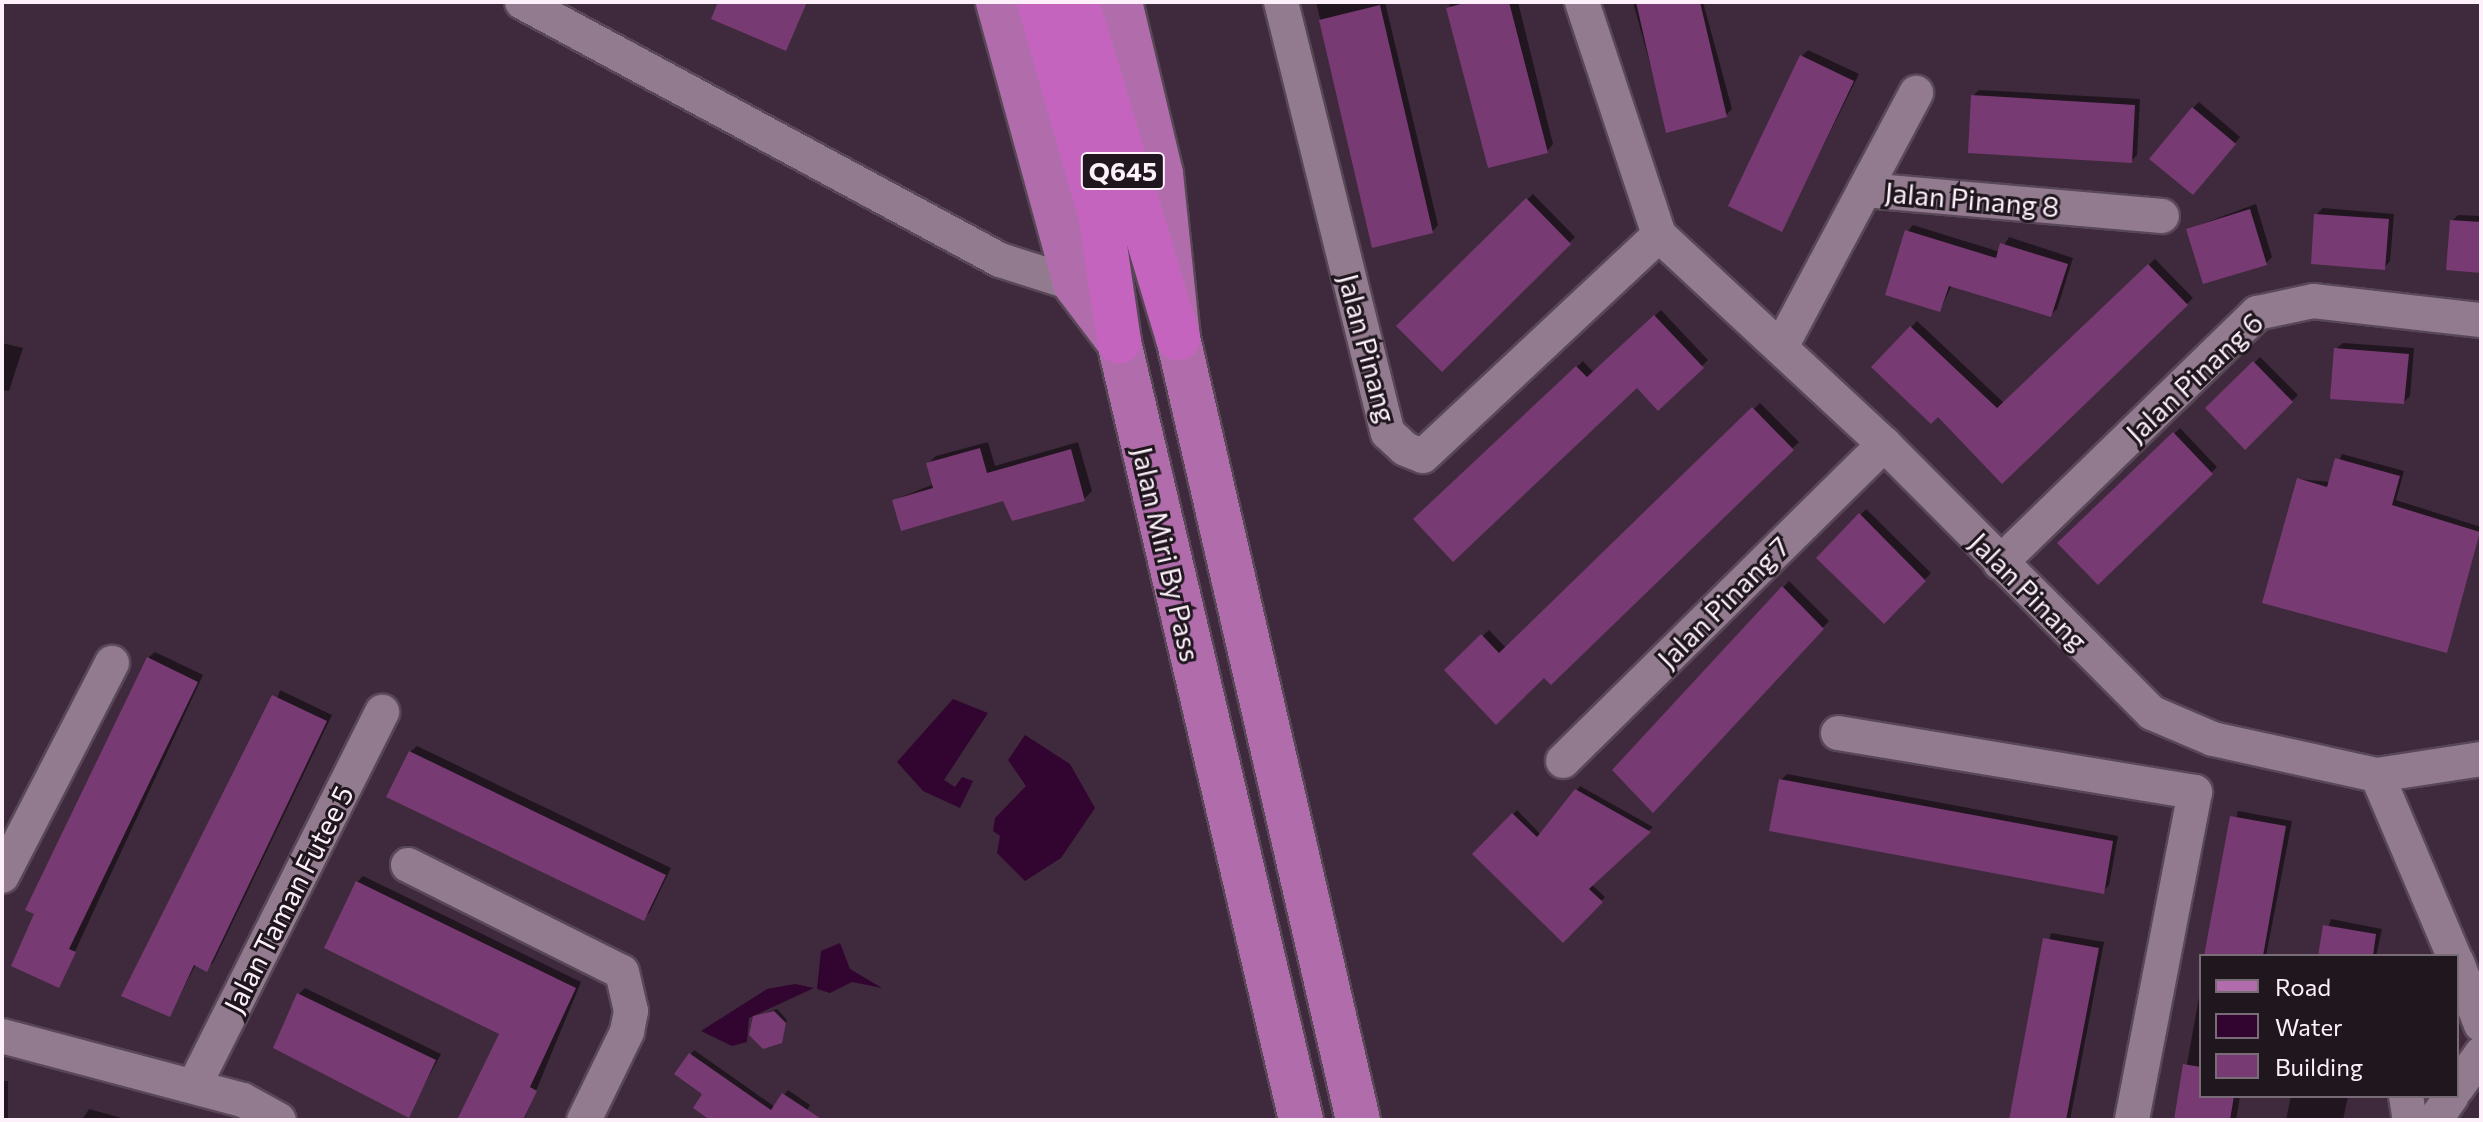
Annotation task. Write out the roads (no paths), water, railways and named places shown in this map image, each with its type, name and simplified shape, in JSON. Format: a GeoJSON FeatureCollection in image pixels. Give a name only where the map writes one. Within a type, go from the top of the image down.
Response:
{"type":"FeatureCollection","features":[{"type":"Feature","properties":{"kind":"highway","name":"Q645"},"geometry":{"type":"LineString","coordinates":[[1039,2],[1101,218],[1119,342]]}},
{"type":"Feature","properties":{"kind":"highway","name":"Q645"},"geometry":{"type":"LineString","coordinates":[[1077,2],[1178,338]]}},
{"type":"Feature","properties":{"kind":"main road","name":"Jalan Miri By Pass"},"geometry":{"type":"LineString","coordinates":[[998,2],[1075,284],[1119,342],[1301,1120]]}},
{"type":"Feature","properties":{"kind":"main road","name":"Jalan Miri By Pass"},"geometry":{"type":"LineString","coordinates":[[1120,2],[1161,174],[1178,338],[1358,1120]]}},
{"type":"Feature","properties":{"kind":"street","name":"Jalan Pinang"},"geometry":{"type":"LineString","coordinates":[[1281,2],[1388,433],[1405,449],[1423,456],[1659,235]]}},
{"type":"Feature","properties":{"kind":"street","name":"Jalan Pinang"},"geometry":{"type":"LineString","coordinates":[[1582,2],[1659,235],[1884,444],[2152,713],[2213,739],[2377,775],[2481,759]]}},
{"type":"Feature","properties":{"kind":"street"},"geometry":{"type":"LineString","coordinates":[[525,3],[1000,260],[1075,284]]}},
{"type":"Feature","properties":{"kind":"street"},"geometry":{"type":"LineString","coordinates":[[1865,190],[1916,93]]}},
{"type":"Feature","properties":{"kind":"street","name":"Jalan Pinang 8"},"geometry":{"type":"LineString","coordinates":[[1781,347],[1865,190],[2162,216]]}},
{"type":"Feature","properties":{"kind":"street","name":"Jalan Pinang 6"},"geometry":{"type":"LineString","coordinates":[[2000,563],[2257,313],[2313,301],[2481,320]]}},
{"type":"Feature","properties":{"kind":"street","name":"Jalan Pinang 7"},"geometry":{"type":"LineString","coordinates":[[1563,761],[1884,444]]}},
{"type":"Feature","properties":{"kind":"street"},"geometry":{"type":"LineString","coordinates":[[2,876],[112,663]]}},
{"type":"Feature","properties":{"kind":"street","name":"Jalan Taman Futee 5"},"geometry":{"type":"LineString","coordinates":[[202,1099],[382,712]]}},
{"type":"Feature","properties":{"kind":"street"},"geometry":{"type":"LineString","coordinates":[[1838,733],[2195,792]]}},
{"type":"Feature","properties":{"kind":"street"},"geometry":{"type":"LineString","coordinates":[[2132,1120],[2195,792],[2213,739]]}},
{"type":"Feature","properties":{"kind":"street"},"geometry":{"type":"LineString","coordinates":[[2377,775],[2452,954]]}},
{"type":"Feature","properties":{"kind":"street"},"geometry":{"type":"LineString","coordinates":[[408,865],[622,972],[631,1011],[627,1032],[584,1120]]}},
{"type":"Feature","properties":{"kind":"street"},"geometry":{"type":"LineString","coordinates":[[2459,970],[2481,1025]]}},
{"type":"Feature","properties":{"kind":"street"},"geometry":{"type":"LineString","coordinates":[[2,1036],[279,1120]]}},
{"type":"Feature","properties":{"kind":"street"},"geometry":{"type":"LineString","coordinates":[[2459,1085],[2481,1054]]}},
{"type":"Feature","properties":{"kind":"street"},"geometry":{"type":"LineString","coordinates":[[2406,1098],[2410,1120]]}},
{"type":"Feature","properties":{"kind":"street"},"geometry":{"type":"LineString","coordinates":[[2435,1120],[2451,1098]]}},
{"type":"Feature","properties":{"kind":"water"},"geometry":{"type":"Polygon","coordinates":[[[953,699],[988,713],[944,780],[955,787],[962,777],[973,781],[960,808],[923,791],[897,762],[953,699]]]}},
{"type":"Feature","properties":{"kind":"water"},"geometry":{"type":"Polygon","coordinates":[[[1025,735],[1070,764],[1095,808],[1061,858],[1025,881],[997,853],[1000,836],[993,831],[995,818],[1026,786],[1008,760],[1025,735]]]}},
{"type":"Feature","properties":{"kind":"water"},"geometry":{"type":"Polygon","coordinates":[[[840,943],[850,969],[882,988],[852,982],[830,993],[817,989],[821,951],[840,943]]]}},
{"type":"Feature","properties":{"kind":"water"},"geometry":{"type":"Polygon","coordinates":[[[795,984],[814,988],[749,1018],[747,1042],[732,1046],[701,1031],[767,989],[795,984]]]}}]}
